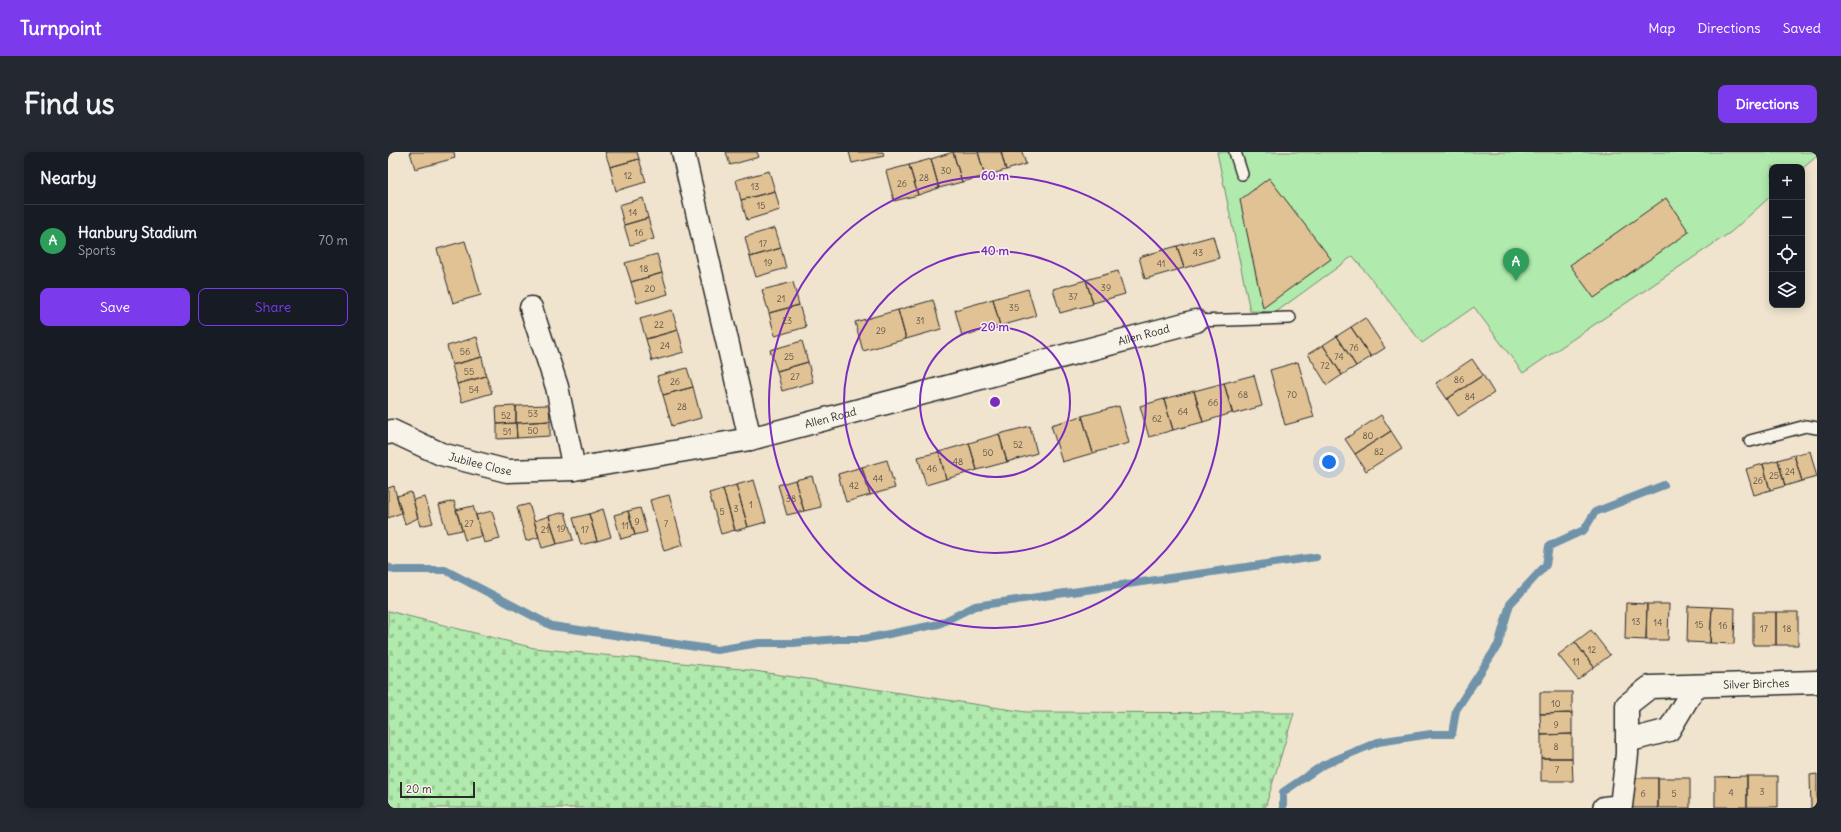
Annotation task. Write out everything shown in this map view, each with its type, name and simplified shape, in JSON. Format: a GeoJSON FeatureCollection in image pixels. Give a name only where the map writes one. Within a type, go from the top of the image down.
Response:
{"type":"FeatureCollection","features":[{"type":"Feature","properties":{"kind":"street"},"geometry":{"type":"LineString","coordinates":[[683,152],[750,439]]}},
{"type":"Feature","properties":{"kind":"street"},"geometry":{"type":"LineString","coordinates":[[531,308],[557,387],[574,469]]}},
{"type":"Feature","properties":{"kind":"street","name":"Allen Road"},"geometry":{"type":"LineString","coordinates":[[750,439],[1196,321]]}},
{"type":"Feature","properties":{"kind":"street","name":"Jubilee Close"},"geometry":{"type":"LineString","coordinates":[[389,428],[441,454],[507,471],[574,469],[750,439]]}},
{"type":"Feature","properties":{"kind":"street","name":"Silver Birches"},"geometry":{"type":"LineString","coordinates":[[1604,808],[1621,806],[1627,741],[1627,705],[1650,687],[1817,682]]}},
{"type":"Feature","properties":{"kind":"street"},"geometry":{"type":"LineString","coordinates":[[1627,741],[1669,730],[1695,686]]}},
{"type":"Feature","properties":{"kind":"lane"},"geometry":{"type":"LineString","coordinates":[[1234,152],[1242,174]]}},
{"type":"Feature","properties":{"kind":"lane"},"geometry":{"type":"LineString","coordinates":[[1196,321],[1290,318]]}},
{"type":"Feature","properties":{"kind":"lane"},"geometry":{"type":"LineString","coordinates":[[1750,441],[1806,426],[1817,428]]}},
{"type":"Feature","properties":{"kind":"green space"},"geometry":{"type":"Polygon","coordinates":[[[1217,152],[1817,152],[1817,156],[1805,166],[1805,164],[1769,164],[1769,198],[1731,232],[1523,373],[1474,307],[1422,343],[1353,256],[1276,312],[1250,311],[1217,152]]]}},
{"type":"Feature","properties":{"kind":"green space"},"geometry":{"type":"Polygon","coordinates":[[[388,611],[534,648],[741,669],[1026,712],[1294,713],[1265,808],[388,808],[388,611]]]}},
{"type":"Feature","properties":{"kind":"building"},"geometry":{"type":"Polygon","coordinates":[[[410,152],[454,152],[455,158],[415,169],[410,152]]]}},
{"type":"Feature","properties":{"kind":"building"},"geometry":{"type":"Polygon","coordinates":[[[605,152],[637,152],[639,159],[610,167],[605,152]]]}},
{"type":"Feature","properties":{"kind":"building"},"geometry":{"type":"Polygon","coordinates":[[[726,152],[757,152],[759,157],[730,165],[726,152]]]}},
{"type":"Feature","properties":{"kind":"building"},"geometry":{"type":"Polygon","coordinates":[[[849,152],[883,152],[884,156],[852,163],[849,152]]]}},
{"type":"Feature","properties":{"kind":"building"},"geometry":{"type":"Polygon","coordinates":[[[953,152],[978,152],[985,176],[962,182],[953,152]]]}},
{"type":"Feature","properties":{"kind":"building"},"geometry":{"type":"Polygon","coordinates":[[[953,152],[962,182],[939,188],[931,159],[953,152]]]}},
{"type":"Feature","properties":{"kind":"building"},"geometry":{"type":"Polygon","coordinates":[[[978,152],[1001,152],[1006,170],[985,176],[978,152]]]}},
{"type":"Feature","properties":{"kind":"building"},"geometry":{"type":"Polygon","coordinates":[[[1001,152],[1022,152],[1026,164],[1006,170],[1001,152]]]}},
{"type":"Feature","properties":{"kind":"building"},"geometry":{"type":"Polygon","coordinates":[[[639,159],[646,182],[616,191],[610,167],[639,159]]]}},
{"type":"Feature","properties":{"kind":"building"},"geometry":{"type":"Polygon","coordinates":[[[931,159],[939,188],[918,195],[909,165],[931,159]]]}},
{"type":"Feature","properties":{"kind":"building"},"geometry":{"type":"Polygon","coordinates":[[[909,165],[918,195],[894,201],[886,171],[909,165]]]}},
{"type":"Feature","properties":{"kind":"building"},"geometry":{"type":"Polygon","coordinates":[[[769,171],[775,191],[741,200],[736,180],[769,171]]]}},
{"type":"Feature","properties":{"kind":"building"},"geometry":{"type":"Polygon","coordinates":[[[1269,178],[1331,259],[1263,308],[1240,200],[1269,178]]]}},
{"type":"Feature","properties":{"kind":"building"},"geometry":{"type":"Polygon","coordinates":[[[775,191],[780,210],[747,220],[741,200],[775,191]]]}},
{"type":"Feature","properties":{"kind":"building"},"geometry":{"type":"Polygon","coordinates":[[[643,198],[648,218],[624,225],[619,205],[643,198]]]}},
{"type":"Feature","properties":{"kind":"building"},"geometry":{"type":"Polygon","coordinates":[[[1666,198],[1689,232],[1594,298],[1570,265],[1666,198]]]}},
{"type":"Feature","properties":{"kind":"building"},"geometry":{"type":"Polygon","coordinates":[[[648,218],[654,239],[630,245],[624,225],[648,218]]]}},
{"type":"Feature","properties":{"kind":"building"},"geometry":{"type":"Polygon","coordinates":[[[775,228],[781,248],[750,257],[745,237],[775,228]]]}},
{"type":"Feature","properties":{"kind":"building"},"geometry":{"type":"Polygon","coordinates":[[[1213,236],[1219,258],[1184,268],[1177,246],[1213,236]]]}},
{"type":"Feature","properties":{"kind":"building"},"geometry":{"type":"Polygon","coordinates":[[[465,241],[481,295],[453,303],[437,249],[465,241]]]}},
{"type":"Feature","properties":{"kind":"building"},"geometry":{"type":"Polygon","coordinates":[[[1177,246],[1184,268],[1145,279],[1139,257],[1177,246]]]}},
{"type":"Feature","properties":{"kind":"building"},"geometry":{"type":"Polygon","coordinates":[[[781,248],[786,268],[756,277],[750,257],[781,248]]]}},
{"type":"Feature","properties":{"kind":"building"},"geometry":{"type":"Polygon","coordinates":[[[657,254],[662,273],[631,282],[625,263],[657,254]]]}},
{"type":"Feature","properties":{"kind":"building"},"geometry":{"type":"Polygon","coordinates":[[[1118,271],[1125,294],[1093,303],[1086,280],[1118,271]]]}},
{"type":"Feature","properties":{"kind":"building"},"geometry":{"type":"Polygon","coordinates":[[[662,273],[668,294],[637,303],[631,282],[662,273]]]}},
{"type":"Feature","properties":{"kind":"building"},"geometry":{"type":"Polygon","coordinates":[[[1086,280],[1093,304],[1060,313],[1053,289],[1086,280]]]}},
{"type":"Feature","properties":{"kind":"building"},"geometry":{"type":"Polygon","coordinates":[[[793,282],[799,305],[769,313],[762,290],[793,282]]]}},
{"type":"Feature","properties":{"kind":"building"},"geometry":{"type":"Polygon","coordinates":[[[1028,289],[1036,316],[1000,326],[993,299],[1028,289]]]}},
{"type":"Feature","properties":{"kind":"building"},"geometry":{"type":"Polygon","coordinates":[[[993,299],[1000,326],[962,336],[955,310],[993,299]]]}},
{"type":"Feature","properties":{"kind":"building"},"geometry":{"type":"Polygon","coordinates":[[[933,300],[941,329],[906,339],[898,310],[933,300]]]}},
{"type":"Feature","properties":{"kind":"building"},"geometry":{"type":"Polygon","coordinates":[[[799,305],[806,327],[775,336],[769,313],[799,305]]]}},
{"type":"Feature","properties":{"kind":"building"},"geometry":{"type":"Polygon","coordinates":[[[672,310],[678,330],[646,339],[640,319],[672,310]]]}},
{"type":"Feature","properties":{"kind":"building"},"geometry":{"type":"Polygon","coordinates":[[[898,310],[906,339],[863,351],[855,322],[898,310]]]}},
{"type":"Feature","properties":{"kind":"building"},"geometry":{"type":"Polygon","coordinates":[[[1365,318],[1385,348],[1371,357],[1351,327],[1365,318]]]}},
{"type":"Feature","properties":{"kind":"building"},"geometry":{"type":"Polygon","coordinates":[[[1351,327],[1371,357],[1356,366],[1337,336],[1351,327]]]}},
{"type":"Feature","properties":{"kind":"building"},"geometry":{"type":"Polygon","coordinates":[[[678,330],[684,352],[652,361],[646,339],[678,330]]]}},
{"type":"Feature","properties":{"kind":"building"},"geometry":{"type":"Polygon","coordinates":[[[1337,336],[1356,366],[1342,375],[1323,345],[1337,336]]]}},
{"type":"Feature","properties":{"kind":"building"},"geometry":{"type":"Polygon","coordinates":[[[477,337],[482,357],[452,365],[447,346],[477,337]]]}},
{"type":"Feature","properties":{"kind":"building"},"geometry":{"type":"Polygon","coordinates":[[[802,341],[808,362],[777,371],[770,350],[802,341]]]}},
{"type":"Feature","properties":{"kind":"building"},"geometry":{"type":"Polygon","coordinates":[[[1323,345],[1342,375],[1327,385],[1308,354],[1323,345]]]}},
{"type":"Feature","properties":{"kind":"building"},"geometry":{"type":"Polygon","coordinates":[[[482,357],[486,376],[457,384],[452,365],[482,357]]]}},
{"type":"Feature","properties":{"kind":"building"},"geometry":{"type":"Polygon","coordinates":[[[1472,359],[1483,375],[1447,399],[1436,383],[1472,359]]]}},
{"type":"Feature","properties":{"kind":"building"},"geometry":{"type":"Polygon","coordinates":[[[808,362],[813,382],[782,391],[777,371],[808,362]]]}},
{"type":"Feature","properties":{"kind":"building"},"geometry":{"type":"Polygon","coordinates":[[[1298,362],[1314,417],[1285,425],[1270,370],[1298,362]]]}},
{"type":"Feature","properties":{"kind":"building"},"geometry":{"type":"Polygon","coordinates":[[[687,368],[693,387],[663,395],[657,376],[687,368]]]}},
{"type":"Feature","properties":{"kind":"building"},"geometry":{"type":"Polygon","coordinates":[[[1254,375],[1262,406],[1233,414],[1224,383],[1254,375]]]}},
{"type":"Feature","properties":{"kind":"building"},"geometry":{"type":"Polygon","coordinates":[[[1483,375],[1494,393],[1458,416],[1447,399],[1483,375]]]}},
{"type":"Feature","properties":{"kind":"building"},"geometry":{"type":"Polygon","coordinates":[[[486,376],[492,393],[462,402],[457,384],[486,376]]]}},
{"type":"Feature","properties":{"kind":"building"},"geometry":{"type":"Polygon","coordinates":[[[1224,383],[1232,413],[1203,422],[1194,391],[1224,383]]]}},
{"type":"Feature","properties":{"kind":"building"},"geometry":{"type":"Polygon","coordinates":[[[693,387],[701,418],[672,426],[663,395],[693,387]]]}},
{"type":"Feature","properties":{"kind":"building"},"geometry":{"type":"Polygon","coordinates":[[[1194,391],[1203,422],[1173,430],[1164,399],[1194,391]]]}},
{"type":"Feature","properties":{"kind":"building"},"geometry":{"type":"Polygon","coordinates":[[[1164,399],[1173,430],[1149,437],[1140,406],[1164,399]]]}},
{"type":"Feature","properties":{"kind":"building"},"geometry":{"type":"Polygon","coordinates":[[[549,405],[550,421],[516,423],[516,406],[549,405]]]}},
{"type":"Feature","properties":{"kind":"building"},"geometry":{"type":"Polygon","coordinates":[[[516,406],[516,423],[497,424],[496,407],[516,406]]]}},
{"type":"Feature","properties":{"kind":"building"},"geometry":{"type":"Polygon","coordinates":[[[1119,406],[1129,443],[1093,453],[1082,416],[1119,406]]]}},
{"type":"Feature","properties":{"kind":"building"},"geometry":{"type":"Polygon","coordinates":[[[1381,415],[1391,431],[1355,454],[1345,439],[1381,415]]]}},
{"type":"Feature","properties":{"kind":"building"},"geometry":{"type":"Polygon","coordinates":[[[1082,416],[1093,453],[1062,462],[1051,425],[1082,416]]]}},
{"type":"Feature","properties":{"kind":"building"},"geometry":{"type":"Polygon","coordinates":[[[550,421],[550,436],[517,438],[516,423],[550,421]]]}},
{"type":"Feature","properties":{"kind":"building"},"geometry":{"type":"Polygon","coordinates":[[[516,423],[517,438],[497,439],[497,424],[516,423]]]}},
{"type":"Feature","properties":{"kind":"building"},"geometry":{"type":"Polygon","coordinates":[[[1030,426],[1037,453],[1007,462],[999,434],[1030,426]]]}},
{"type":"Feature","properties":{"kind":"building"},"geometry":{"type":"Polygon","coordinates":[[[1391,431],[1402,448],[1366,471],[1355,454],[1391,431]]]}},
{"type":"Feature","properties":{"kind":"building"},"geometry":{"type":"Polygon","coordinates":[[[999,434],[1007,462],[977,470],[969,443],[999,434]]]}},
{"type":"Feature","properties":{"kind":"building"},"geometry":{"type":"Polygon","coordinates":[[[969,443],[977,470],[946,479],[939,452],[969,443]]]}},
{"type":"Feature","properties":{"kind":"building"},"geometry":{"type":"Polygon","coordinates":[[[1810,451],[1817,477],[1802,481],[1794,455],[1810,451]]]}},
{"type":"Feature","properties":{"kind":"building"},"geometry":{"type":"Polygon","coordinates":[[[939,452],[946,479],[926,485],[918,457],[939,452]]]}},
{"type":"Feature","properties":{"kind":"building"},"geometry":{"type":"Polygon","coordinates":[[[1794,455],[1802,481],[1785,486],[1778,460],[1794,455]]]}},
{"type":"Feature","properties":{"kind":"building"},"geometry":{"type":"Polygon","coordinates":[[[887,460],[895,488],[870,495],[862,467],[887,460]]]}},
{"type":"Feature","properties":{"kind":"building"},"geometry":{"type":"Polygon","coordinates":[[[1778,460],[1785,486],[1770,490],[1763,464],[1778,460]]]}},
{"type":"Feature","properties":{"kind":"building"},"geometry":{"type":"Polygon","coordinates":[[[1763,464],[1770,490],[1754,495],[1746,469],[1763,464]]]}},
{"type":"Feature","properties":{"kind":"building"},"geometry":{"type":"Polygon","coordinates":[[[862,467],[870,495],[846,502],[838,474],[862,467]]]}},
{"type":"Feature","properties":{"kind":"building"},"geometry":{"type":"Polygon","coordinates":[[[812,476],[821,507],[804,511],[795,480],[812,476]]]}},
{"type":"Feature","properties":{"kind":"building"},"geometry":{"type":"Polygon","coordinates":[[[754,480],[766,522],[748,527],[736,485],[754,480]]]}},
{"type":"Feature","properties":{"kind":"building"},"geometry":{"type":"Polygon","coordinates":[[[795,480],[804,511],[787,515],[778,485],[795,480]]]}},
{"type":"Feature","properties":{"kind":"building"},"geometry":{"type":"Polygon","coordinates":[[[736,485],[748,527],[735,531],[723,489],[736,485]]]}},
{"type":"Feature","properties":{"kind":"building"},"geometry":{"type":"Polygon","coordinates":[[[394,486],[401,513],[388,518],[388,488],[394,486]]]}},
{"type":"Feature","properties":{"kind":"building"},"geometry":{"type":"Polygon","coordinates":[[[723,489],[735,530],[721,534],[709,493],[723,489]]]}},
{"type":"Feature","properties":{"kind":"building"},"geometry":{"type":"Polygon","coordinates":[[[411,492],[418,518],[405,524],[397,496],[411,492]]]}},
{"type":"Feature","properties":{"kind":"building"},"geometry":{"type":"Polygon","coordinates":[[[669,495],[683,545],[664,551],[650,500],[669,495]]]}},
{"type":"Feature","properties":{"kind":"building"},"geometry":{"type":"Polygon","coordinates":[[[425,497],[433,523],[420,526],[413,500],[425,497]]]}},
{"type":"Feature","properties":{"kind":"building"},"geometry":{"type":"Polygon","coordinates":[[[454,501],[462,530],[447,533],[439,505],[454,501]]]}},
{"type":"Feature","properties":{"kind":"building"},"geometry":{"type":"Polygon","coordinates":[[[529,504],[539,537],[526,541],[517,507],[529,504]]]}},
{"type":"Feature","properties":{"kind":"building"},"geometry":{"type":"Polygon","coordinates":[[[473,506],[482,536],[465,540],[456,510],[473,506]]]}},
{"type":"Feature","properties":{"kind":"building"},"geometry":{"type":"Polygon","coordinates":[[[640,508],[647,532],[635,535],[628,511],[640,508]]]}},
{"type":"Feature","properties":{"kind":"building"},"geometry":{"type":"Polygon","coordinates":[[[603,509],[611,537],[597,541],[589,514],[603,509]]]}},
{"type":"Feature","properties":{"kind":"building"},"geometry":{"type":"Polygon","coordinates":[[[492,511],[500,539],[484,543],[476,515],[492,511]]]}},
{"type":"Feature","properties":{"kind":"building"},"geometry":{"type":"Polygon","coordinates":[[[628,511],[635,535],[621,539],[614,515],[628,511]]]}},
{"type":"Feature","properties":{"kind":"building"},"geometry":{"type":"Polygon","coordinates":[[[565,512],[573,540],[557,544],[549,516],[565,512]]]}},
{"type":"Feature","properties":{"kind":"building"},"geometry":{"type":"Polygon","coordinates":[[[589,514],[597,541],[581,545],[573,518],[589,514]]]}},
{"type":"Feature","properties":{"kind":"building"},"geometry":{"type":"Polygon","coordinates":[[[549,516],[557,544],[542,548],[534,521],[549,516]]]}},
{"type":"Feature","properties":{"kind":"building"},"geometry":{"type":"Polygon","coordinates":[[[1626,603],[1647,604],[1646,640],[1625,639],[1626,603]]]}},
{"type":"Feature","properties":{"kind":"building"},"geometry":{"type":"Polygon","coordinates":[[[1647,604],[1669,604],[1668,640],[1646,640],[1647,604]]]}},
{"type":"Feature","properties":{"kind":"building"},"geometry":{"type":"Polygon","coordinates":[[[1688,606],[1712,607],[1710,643],[1687,642],[1688,606]]]}},
{"type":"Feature","properties":{"kind":"building"},"geometry":{"type":"Polygon","coordinates":[[[1712,607],[1735,608],[1734,644],[1710,643],[1712,607]]]}},
{"type":"Feature","properties":{"kind":"building"},"geometry":{"type":"Polygon","coordinates":[[[1753,612],[1776,612],[1776,645],[1753,645],[1753,612]]]}},
{"type":"Feature","properties":{"kind":"building"},"geometry":{"type":"Polygon","coordinates":[[[1776,612],[1798,612],[1798,645],[1776,645],[1776,612]]]}},
{"type":"Feature","properties":{"kind":"building"},"geometry":{"type":"Polygon","coordinates":[[[1591,630],[1610,655],[1594,667],[1575,642],[1591,630]]]}},
{"type":"Feature","properties":{"kind":"building"},"geometry":{"type":"Polygon","coordinates":[[[1575,642],[1594,667],[1578,680],[1558,655],[1575,642]]]}},
{"type":"Feature","properties":{"kind":"building"},"geometry":{"type":"Polygon","coordinates":[[[1540,692],[1572,692],[1572,713],[1540,714],[1540,692]]]}},
{"type":"Feature","properties":{"kind":"building"},"geometry":{"type":"Polygon","coordinates":[[[1572,713],[1572,734],[1541,735],[1540,714],[1572,713]]]}},
{"type":"Feature","properties":{"kind":"building"},"geometry":{"type":"Polygon","coordinates":[[[1572,734],[1572,758],[1541,758],[1541,735],[1572,734]]]}},
{"type":"Feature","properties":{"kind":"building"},"geometry":{"type":"Polygon","coordinates":[[[1541,758],[1572,758],[1573,781],[1541,781],[1541,758]]]}},
{"type":"Feature","properties":{"kind":"building"},"geometry":{"type":"Polygon","coordinates":[[[1817,774],[1817,808],[1811,808],[1810,775],[1817,774]]]}},
{"type":"Feature","properties":{"kind":"building"},"geometry":{"type":"Polygon","coordinates":[[[1747,776],[1778,776],[1778,807],[1747,807],[1747,776]]]}},
{"type":"Feature","properties":{"kind":"building"},"geometry":{"type":"Polygon","coordinates":[[[1747,776],[1747,807],[1715,807],[1715,777],[1747,776]]]}},
{"type":"Feature","properties":{"kind":"building"},"geometry":{"type":"Polygon","coordinates":[[[1628,778],[1658,778],[1658,808],[1628,808],[1628,778]]]}},
{"type":"Feature","properties":{"kind":"building"},"geometry":{"type":"Polygon","coordinates":[[[1658,778],[1690,778],[1690,808],[1658,808],[1658,778]]]}},
{"type":"Feature","properties":{"kind":"waterway"},"geometry":{"type":"LineString","coordinates":[[1283,808],[1283,792],[1323,765],[1378,742],[1431,734],[1452,734],[1456,710],[1498,645],[1510,604],[1546,565],[1549,546],[1584,530],[1595,512],[1664,485]]}},
{"type":"Feature","properties":{"kind":"waterway"},"geometry":{"type":"LineString","coordinates":[[388,567],[394,570],[445,570],[552,626],[717,650],[759,643],[793,643],[837,639],[864,639],[939,624],[975,606],[1316,557]]}},
{"type":"Feature","properties":{"kind":"place","name":"Hanbury Stadium"},"geometry":{"type":"Point","coordinates":[1516,281]}}]}
